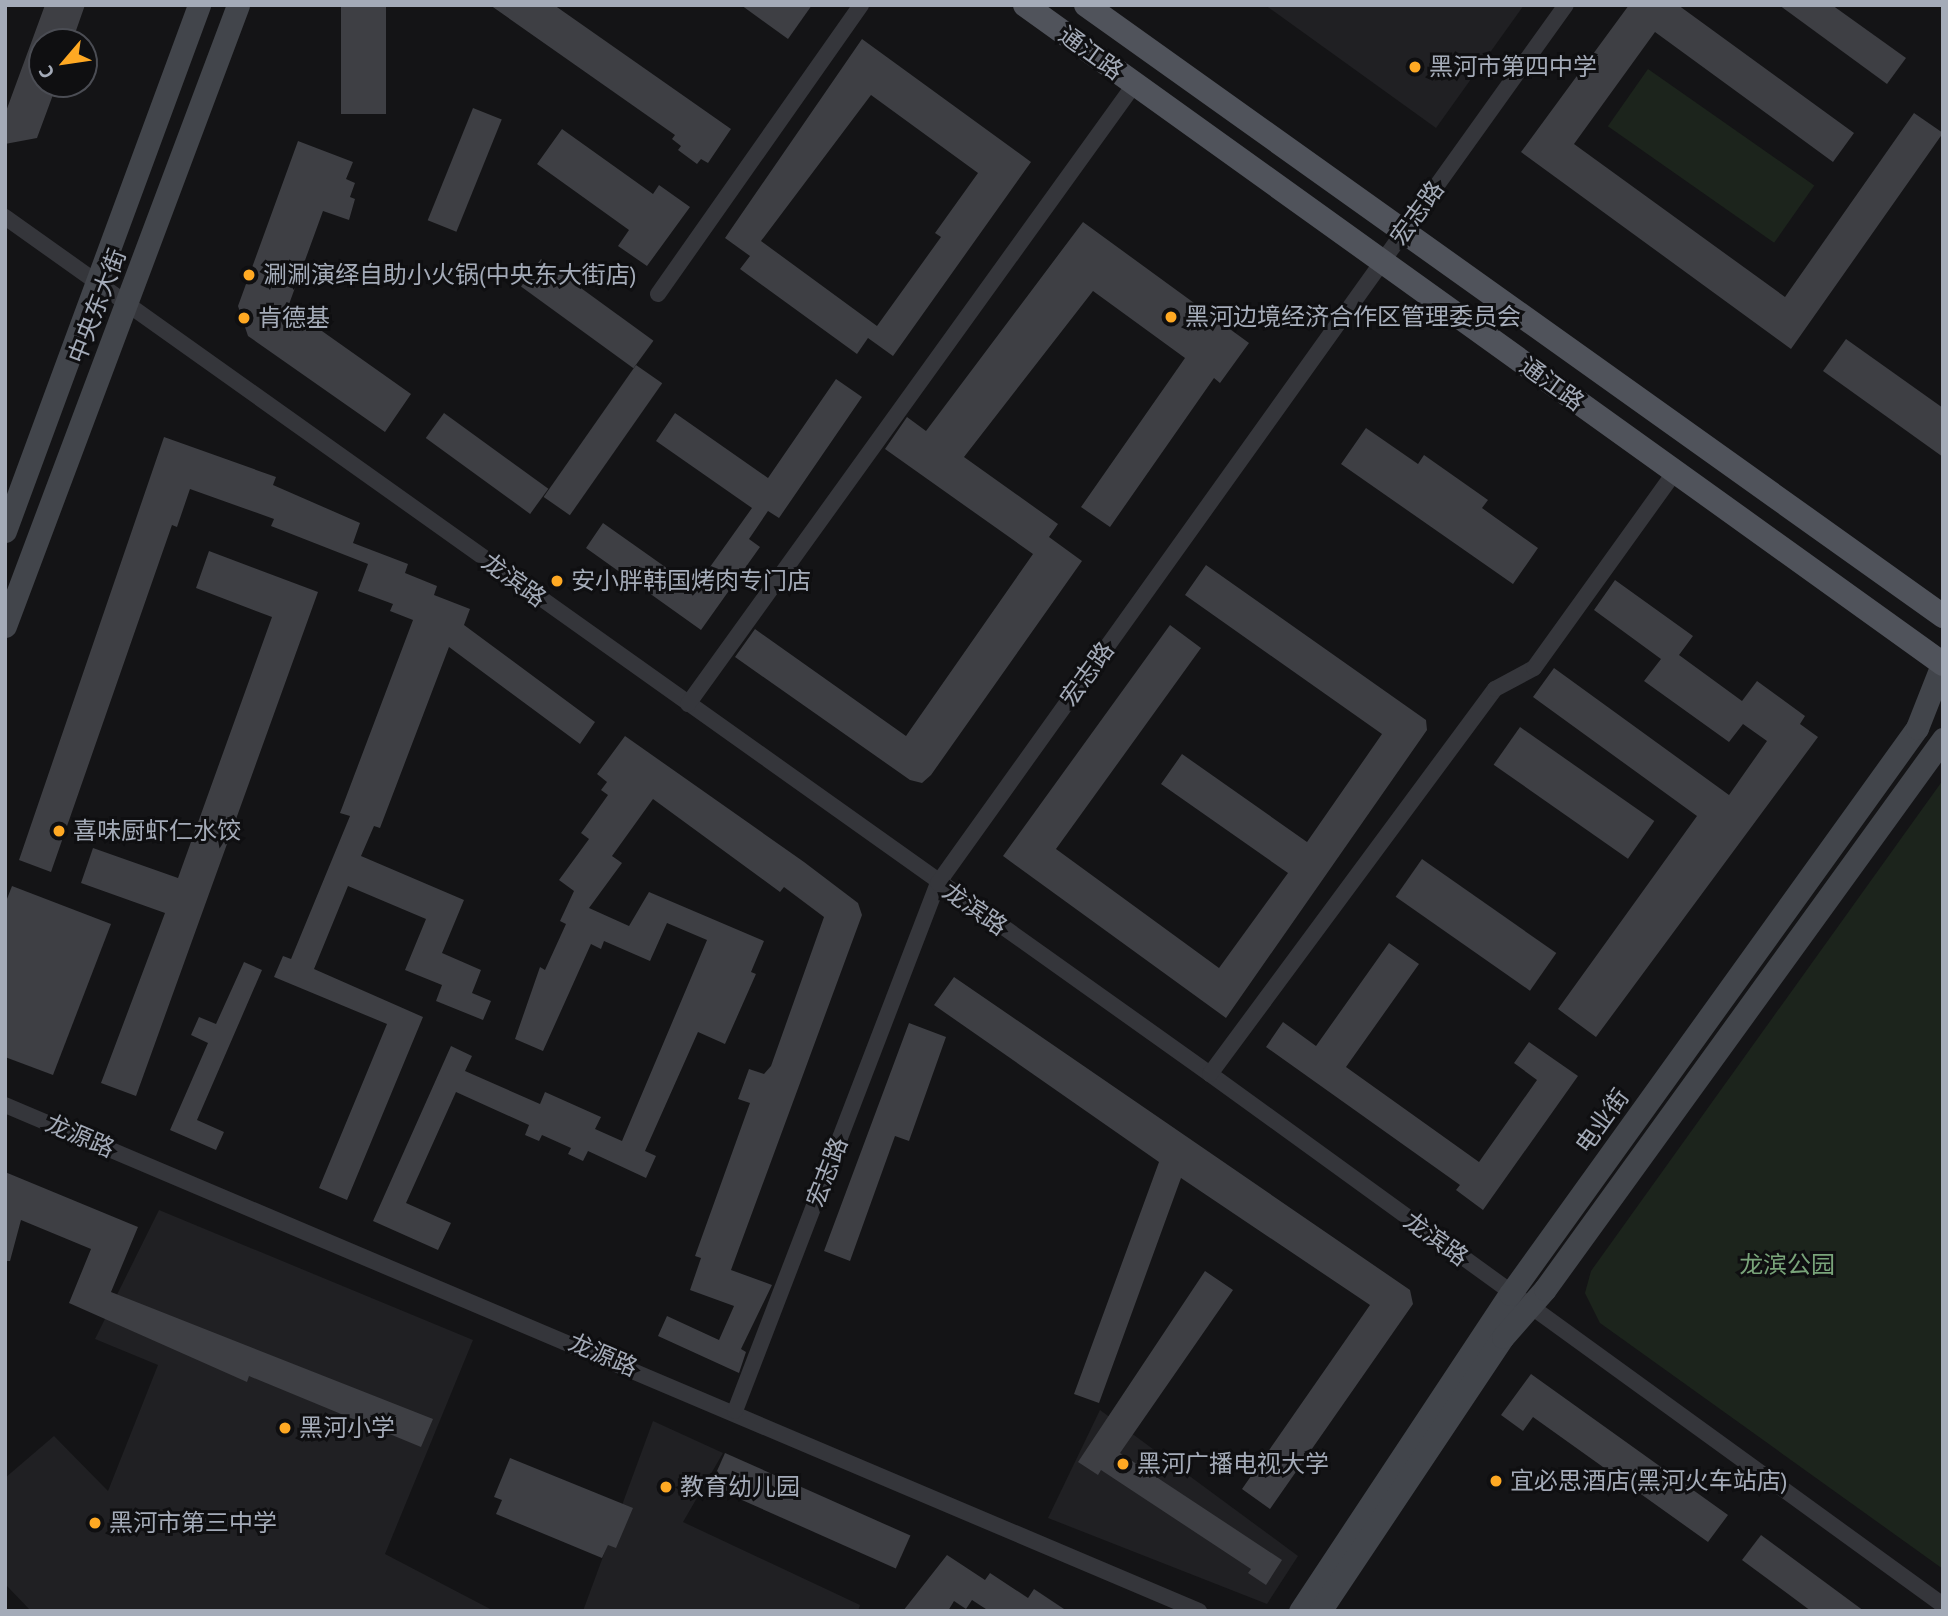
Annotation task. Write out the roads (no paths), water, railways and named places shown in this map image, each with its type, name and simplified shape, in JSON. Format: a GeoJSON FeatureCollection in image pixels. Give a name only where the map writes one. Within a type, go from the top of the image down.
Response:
{"type":"FeatureCollection","features":[{"type":"Feature","properties":{"kind":"main road","name":"通江路"},"geometry":{"type":"LineString","coordinates":[[1025,5],[1942,663]]}},
{"type":"Feature","properties":{"kind":"main road","name":"通江路"},"geometry":{"type":"LineString","coordinates":[[1086,5],[1943,616]]}},
{"type":"Feature","properties":{"kind":"street","name":"中央东大街"},"geometry":{"type":"LineString","coordinates":[[5,531],[100,285],[199,5]]}},
{"type":"Feature","properties":{"kind":"street","name":"中央东大街"},"geometry":{"type":"LineString","coordinates":[[5,626],[238,5]]}},
{"type":"Feature","properties":{"kind":"street"},"geometry":{"type":"LineString","coordinates":[[658,294],[861,5]]}},
{"type":"Feature","properties":{"kind":"street","name":"宏志路"},"geometry":{"type":"LineString","coordinates":[[735,1411],[938,883],[1566,5]]}},
{"type":"Feature","properties":{"kind":"street"},"geometry":{"type":"LineString","coordinates":[[688,704],[1134,85]]}},
{"type":"Feature","properties":{"kind":"street","name":"龙滨路"},"geometry":{"type":"LineString","coordinates":[[5,217],[1210,1074],[1529,1309],[1943,1605]]}},
{"type":"Feature","properties":{"kind":"street"},"geometry":{"type":"LineString","coordinates":[[1210,1074],[1496,689],[1534,668],[1675,472]]}},
{"type":"Feature","properties":{"kind":"street","name":"电业街"},"geometry":{"type":"LineString","coordinates":[[1300,1611],[1510,1294],[1925,711],[1942,663]]}},
{"type":"Feature","properties":{"kind":"street"},"geometry":{"type":"LineString","coordinates":[[1320,1611],[1503,1337],[1529,1309],[1941,740]]}},
{"type":"Feature","properties":{"kind":"street","name":"龙源路"},"geometry":{"type":"LineString","coordinates":[[5,1105],[735,1411],[1199,1611]]}},
{"type":"Feature","properties":{"kind":"place","name":"黑河市第四中学"},"geometry":{"type":"Point","coordinates":[1415,67]}},
{"type":"Feature","properties":{"kind":"place","name":"涮涮演绎自助小火锅(中央东大街店)"},"geometry":{"type":"Point","coordinates":[249,275]}},
{"type":"Feature","properties":{"kind":"place","name":"黑河边境经济合作区管理委员会"},"geometry":{"type":"Point","coordinates":[1171,317]}},
{"type":"Feature","properties":{"kind":"place","name":"肯德基"},"geometry":{"type":"Point","coordinates":[244,318]}},
{"type":"Feature","properties":{"kind":"place","name":"安小胖韩国烤肉专门店"},"geometry":{"type":"Point","coordinates":[557,581]}},
{"type":"Feature","properties":{"kind":"place","name":"喜味厨虾仁水饺"},"geometry":{"type":"Point","coordinates":[59,831]}},
{"type":"Feature","properties":{"kind":"place","name":"黑河小学"},"geometry":{"type":"Point","coordinates":[285,1428]}},
{"type":"Feature","properties":{"kind":"place","name":"黑河广播电视大学"},"geometry":{"type":"Point","coordinates":[1123,1464]}},
{"type":"Feature","properties":{"kind":"place","name":"宜必思酒店(黑河火车站店)"},"geometry":{"type":"Point","coordinates":[1496,1481]}},
{"type":"Feature","properties":{"kind":"place","name":"教育幼儿园"},"geometry":{"type":"Point","coordinates":[666,1487]}},
{"type":"Feature","properties":{"kind":"place","name":"黑河市第三中学"},"geometry":{"type":"Point","coordinates":[95,1523]}},
{"type":"Feature","properties":{"kind":"park label","name":"龙滨公园"},"geometry":{"type":"Point","coordinates":[1787,1265]}}]}
